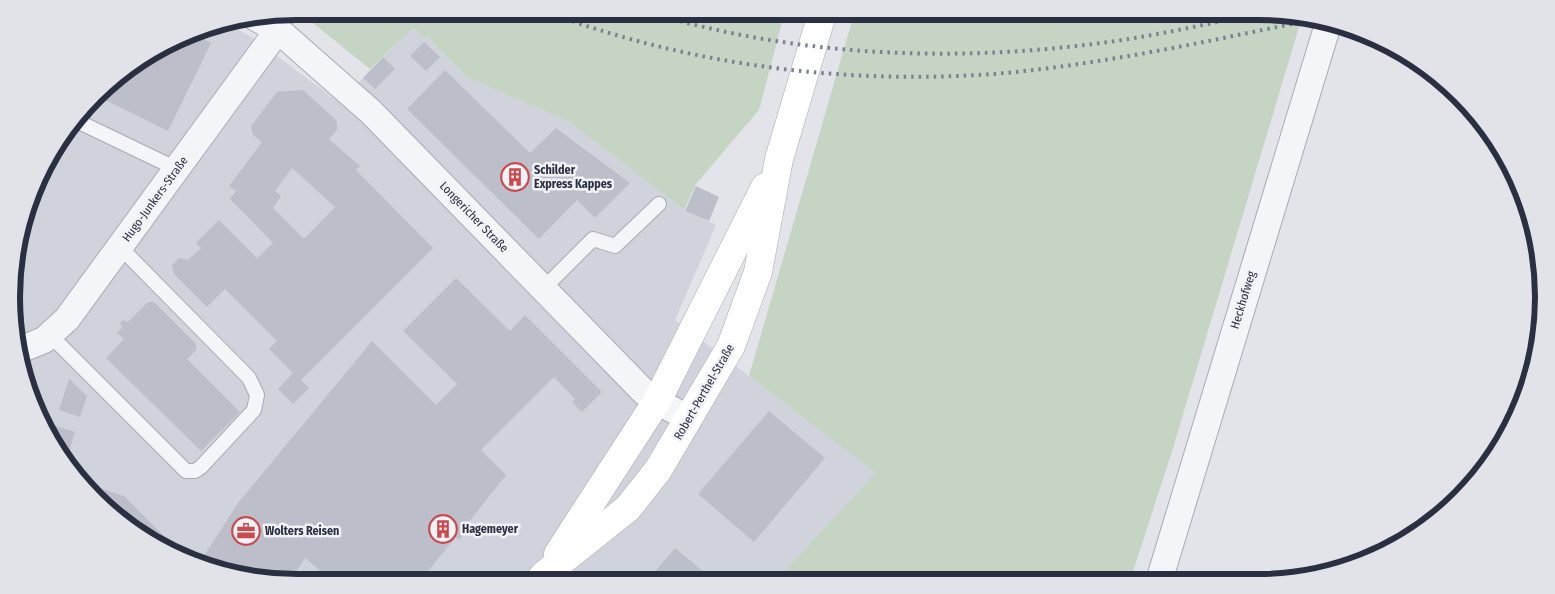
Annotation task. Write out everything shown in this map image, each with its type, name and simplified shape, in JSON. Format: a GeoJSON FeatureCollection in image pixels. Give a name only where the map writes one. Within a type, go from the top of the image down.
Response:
{"type":"FeatureCollection","features":[{"type":"Feature","properties":{"kind":"street","name":"Robert-Perthel-Straße"},"geometry":{"type":"LineString","coordinates":[[547,574],[628,508],[658,470],[731,346],[758,272],[779,159],[820,20]]}},
{"type":"Feature","properties":{"kind":"street","name":"Hugo-Junkers-Straße"},"geometry":{"type":"LineString","coordinates":[[24,348],[44,340],[67,319],[177,169],[267,24]]}},
{"type":"Feature","properties":{"kind":"street","name":"Longericher Straße"},"geometry":{"type":"LineString","coordinates":[[267,24],[371,112],[644,392],[689,419]]}},
{"type":"Feature","properties":{"kind":"street","name":"Heckhofweg"},"geometry":{"type":"LineString","coordinates":[[1161,574],[1327,28]]}},
{"type":"Feature","properties":{"kind":"street","name":"Robert-Perthel-Straße"},"geometry":{"type":"LineString","coordinates":[[544,574],[657,401],[779,159]]}},
{"type":"Feature","properties":{"kind":"lane"},"geometry":{"type":"LineString","coordinates":[[81,123],[177,169]]}},
{"type":"Feature","properties":{"kind":"lane"},"geometry":{"type":"LineString","coordinates":[[544,289],[593,239],[615,246],[660,204]]}},
{"type":"Feature","properties":{"kind":"lane"},"geometry":{"type":"LineString","coordinates":[[50,335],[186,471],[195,471],[201,467],[254,410],[257,395],[249,378],[120,246]]}},
{"type":"Feature","properties":{"kind":"shaded area"},"geometry":{"type":"Polygon","coordinates":[[[234,27],[251,37],[339,102],[412,28],[424,38],[426,36],[468,78],[568,121],[684,210],[716,225],[675,320],[877,473],[782,574],[297,574],[261,572],[225,565],[174,545],[128,517],[89,480],[57,436],[41,403],[29,369],[22,333],[20,297],[22,261],[29,225],[49,174],[77,128],[114,89],[158,57],[191,41],[234,27]]]}},
{"type":"Feature","properties":{"kind":"green space"},"geometry":{"type":"Polygon","coordinates":[[[309,20],[783,20],[759,110],[696,184],[684,210],[568,121],[468,78],[427,37],[424,38],[413,28],[370,69],[309,20]]]}},
{"type":"Feature","properties":{"kind":"green space"},"geometry":{"type":"Polygon","coordinates":[[[852,20],[1258,20],[1300,23],[1173,448],[1132,574],[781,574],[876,473],[749,376],[852,20]]]}},
{"type":"Feature","properties":{"kind":"building"},"geometry":{"type":"Polygon","coordinates":[[[200,38],[211,43],[168,131],[103,99],[128,77],[158,57],[200,38]]]}},
{"type":"Feature","properties":{"kind":"building"},"geometry":{"type":"Polygon","coordinates":[[[424,42],[440,57],[426,71],[410,56],[424,42]]]}},
{"type":"Feature","properties":{"kind":"building"},"geometry":{"type":"Polygon","coordinates":[[[383,57],[395,69],[375,89],[363,78],[383,57]]]}},
{"type":"Feature","properties":{"kind":"building","name":"Schilder Express Kappes"},"geometry":{"type":"Polygon","coordinates":[[[445,70],[530,153],[556,128],[630,183],[595,218],[577,200],[539,239],[407,109],[445,70]]]}},
{"type":"Feature","properties":{"kind":"building"},"geometry":{"type":"Polygon","coordinates":[[[303,90],[337,121],[337,130],[329,139],[360,166],[356,170],[433,248],[301,380],[309,388],[293,404],[278,389],[293,373],[269,349],[277,341],[225,289],[207,307],[174,274],[172,265],[179,258],[188,260],[201,248],[196,243],[219,220],[257,258],[273,243],[230,199],[236,191],[229,186],[262,142],[253,135],[251,126],[277,92],[303,90]],[[292,168],[275,191],[281,196],[273,208],[304,239],[335,207],[292,168]]]}},
{"type":"Feature","properties":{"kind":"building"},"geometry":{"type":"Polygon","coordinates":[[[696,186],[719,197],[709,221],[685,211],[696,186]]]}},
{"type":"Feature","properties":{"kind":"building"},"geometry":{"type":"Polygon","coordinates":[[[456,278],[510,331],[525,315],[602,392],[582,412],[572,402],[575,399],[554,377],[481,450],[506,475],[464,528],[467,530],[459,540],[456,537],[426,574],[324,574],[305,558],[294,574],[261,572],[225,565],[203,557],[238,503],[372,341],[436,405],[457,384],[403,331],[456,278]]]}},
{"type":"Feature","properties":{"kind":"building"},"geometry":{"type":"Polygon","coordinates":[[[148,302],[154,302],[196,344],[196,350],[187,359],[240,412],[201,451],[106,358],[124,339],[117,333],[122,328],[120,323],[123,320],[128,322],[148,302]]]}},
{"type":"Feature","properties":{"kind":"building"},"geometry":{"type":"Polygon","coordinates":[[[69,379],[87,396],[80,417],[59,410],[69,379]]]}},
{"type":"Feature","properties":{"kind":"building"},"geometry":{"type":"Polygon","coordinates":[[[769,411],[825,458],[754,542],[698,494],[769,411]]]}},
{"type":"Feature","properties":{"kind":"building"},"geometry":{"type":"Polygon","coordinates":[[[51,425],[75,432],[69,453],[51,425]]]}},
{"type":"Feature","properties":{"kind":"building"},"geometry":{"type":"Polygon","coordinates":[[[95,486],[124,496],[167,539],[166,541],[158,537],[128,517],[95,486]]]}},
{"type":"Feature","properties":{"kind":"building"},"geometry":{"type":"Polygon","coordinates":[[[675,548],[706,574],[653,574],[675,548]]]}},
{"type":"Feature","properties":{"kind":"railway"},"geometry":{"type":"LineString","coordinates":[[570,20],[656,46],[713,58],[830,74],[888,77],[947,76],[1044,69],[1161,50],[1298,23]]}},
{"type":"Feature","properties":{"kind":"railway"},"geometry":{"type":"LineString","coordinates":[[677,20],[754,37],[810,46],[923,54],[1037,50],[1093,44],[1158,34],[1225,20]]}},
{"type":"Feature","properties":{"kind":"place","name":"Schilder Express Kappes"},"geometry":{"type":"Point","coordinates":[515,177]}},
{"type":"Feature","properties":{"kind":"place","name":"Hagemeyer"},"geometry":{"type":"Point","coordinates":[443,529]}},
{"type":"Feature","properties":{"kind":"place","name":"Wolters Reisen"},"geometry":{"type":"Point","coordinates":[246,531]}}]}
